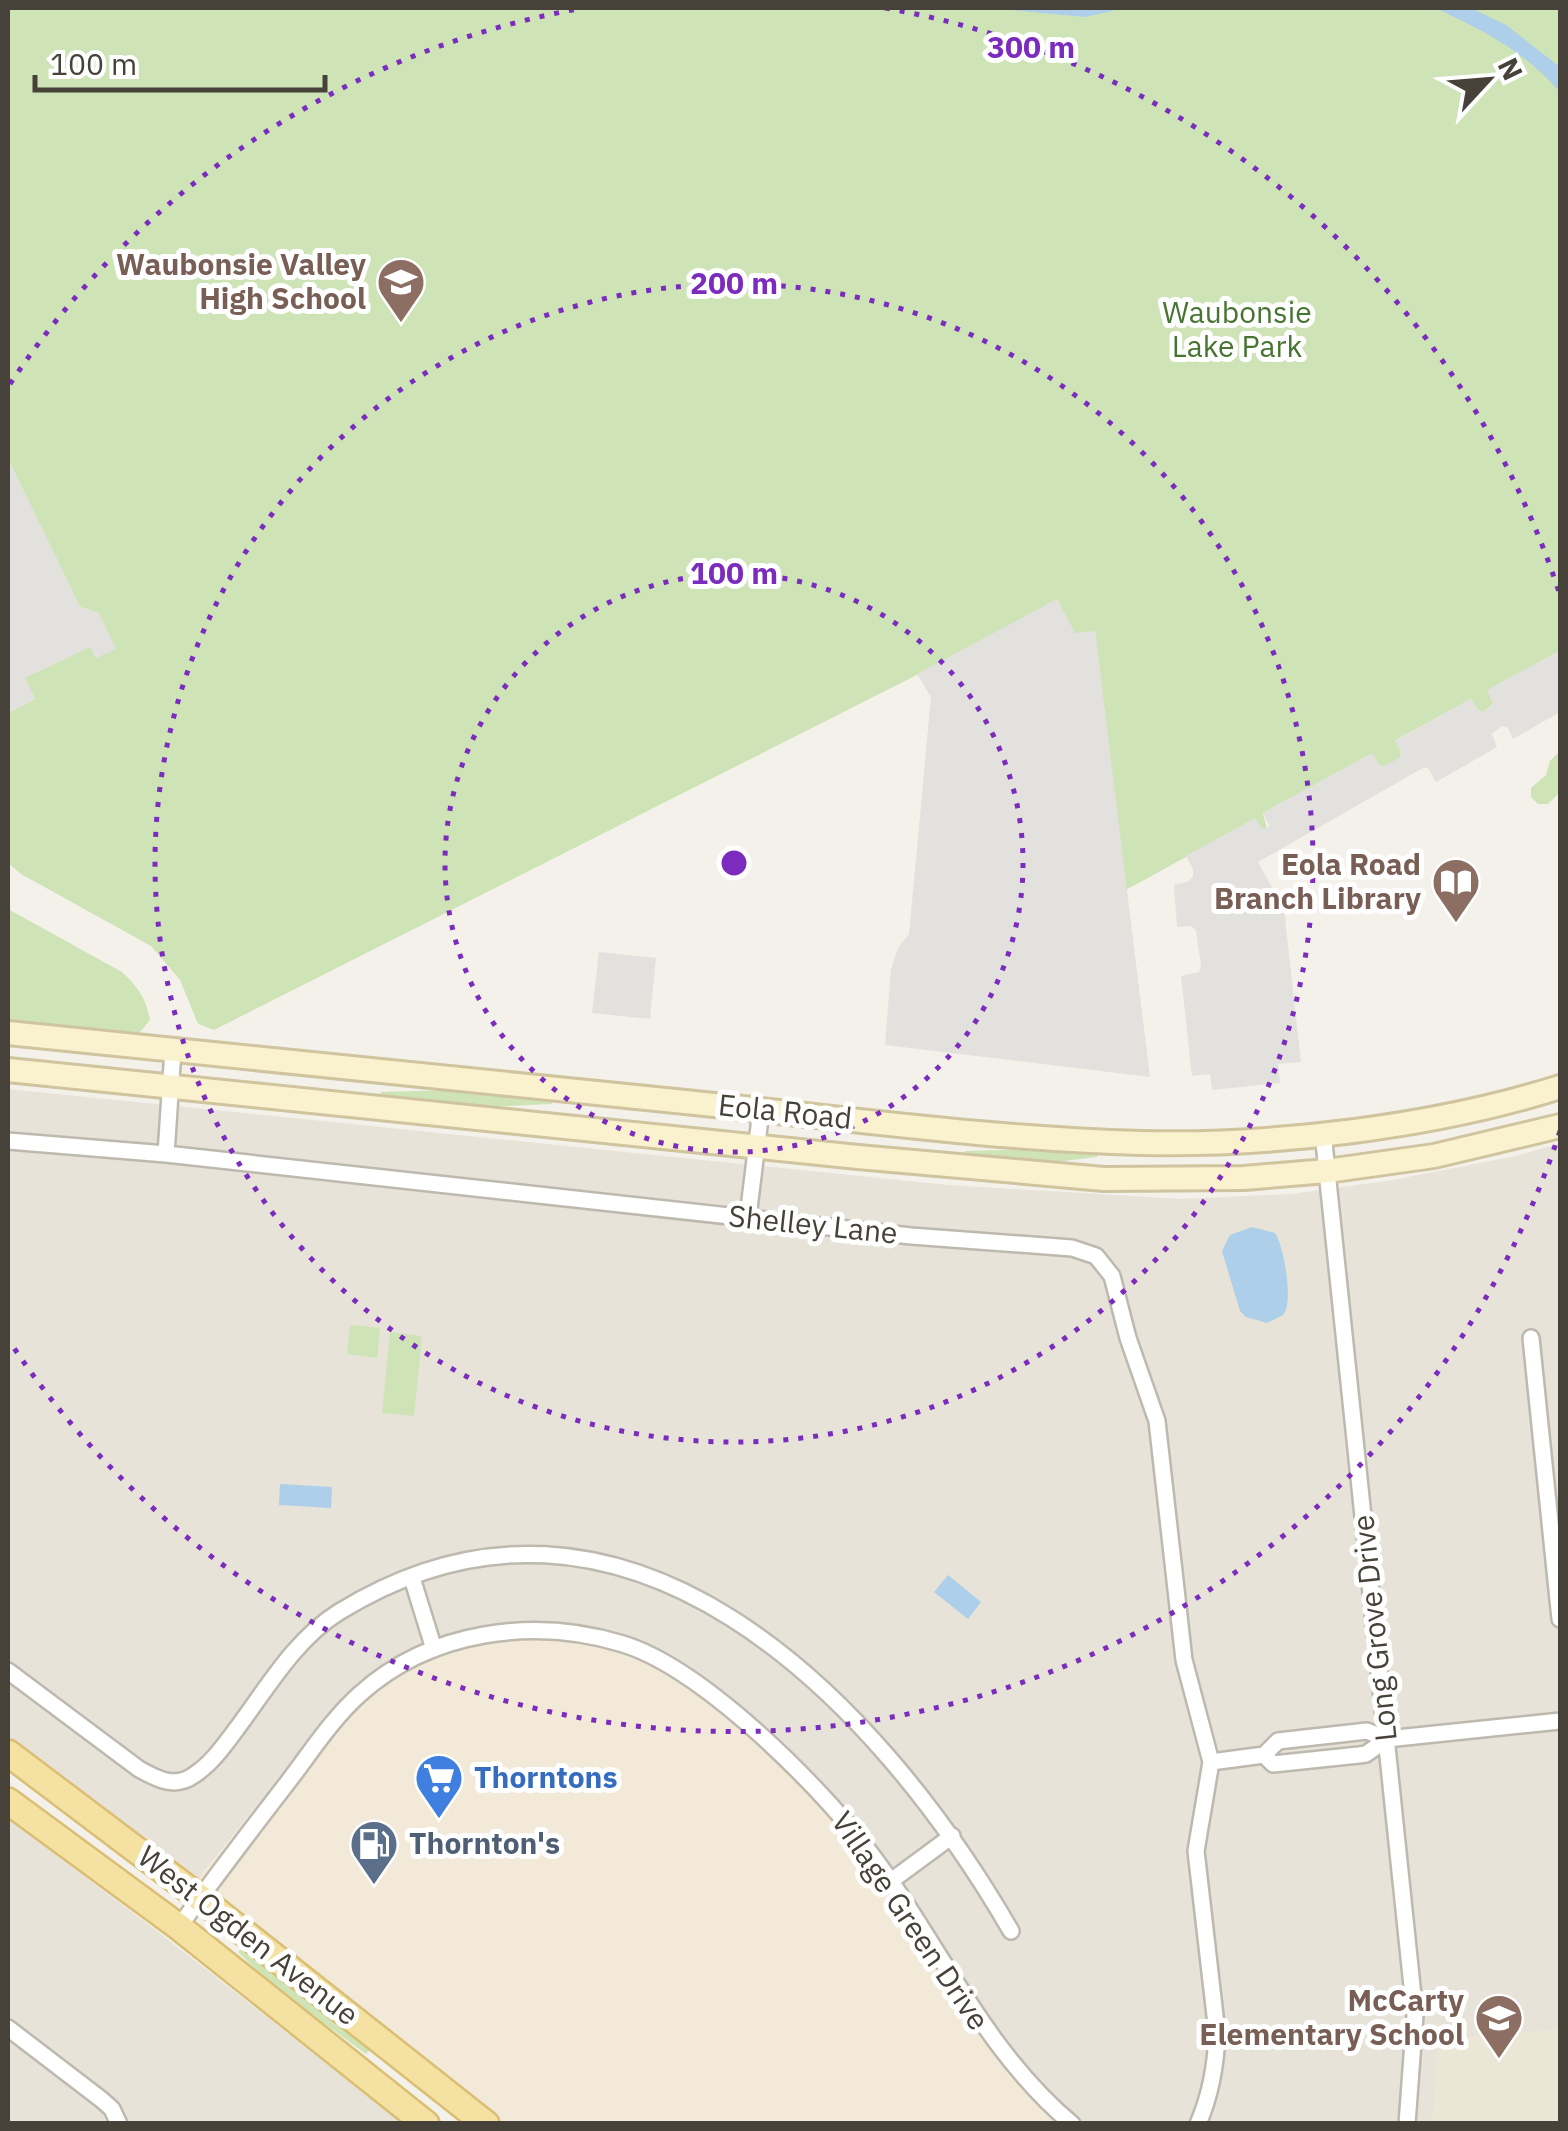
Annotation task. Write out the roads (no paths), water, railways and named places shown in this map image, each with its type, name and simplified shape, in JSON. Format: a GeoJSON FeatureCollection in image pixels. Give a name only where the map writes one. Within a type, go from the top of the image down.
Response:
{"type":"FeatureCollection","features":[{"type":"Feature","properties":{"kind":"main road","name":"Eola Road"},"geometry":{"type":"LineString","coordinates":[[8,1033],[1038,1137],[1143,1143],[1323,1133],[1480,1108],[1560,1088]]}},
{"type":"Feature","properties":{"kind":"main road","name":"Eola Road"},"geometry":{"type":"LineString","coordinates":[[8,1070],[1104,1179],[1244,1178],[1327,1171],[1434,1156],[1560,1126]]}},
{"type":"Feature","properties":{"kind":"main road","name":"West Ogden Avenue"},"geometry":{"type":"LineString","coordinates":[[8,1753],[200,1898],[486,2124]]}},
{"type":"Feature","properties":{"kind":"main road","name":"West Ogden Avenue"},"geometry":{"type":"LineString","coordinates":[[8,1801],[179,1927],[426,2124]]}},
{"type":"Feature","properties":{"kind":"street"},"geometry":{"type":"LineString","coordinates":[[166,1154],[173,1050]]}},
{"type":"Feature","properties":{"kind":"street"},"geometry":{"type":"LineString","coordinates":[[748,1218],[761,1110]]}},
{"type":"Feature","properties":{"kind":"street","name":"Long Grove Drive"},"geometry":{"type":"LineString","coordinates":[[1323,1133],[1415,2014],[1407,2124]]}},
{"type":"Feature","properties":{"kind":"street","name":"Shelley Lane"},"geometry":{"type":"LineString","coordinates":[[8,1141],[166,1154],[995,1244],[1086,1250],[1104,1264],[1116,1287],[1128,1338],[1157,1421],[1184,1660],[1211,1762]]}},
{"type":"Feature","properties":{"kind":"street"},"geometry":{"type":"LineString","coordinates":[[1531,1338],[1560,1619]]}},
{"type":"Feature","properties":{"kind":"street"},"geometry":{"type":"LineString","coordinates":[[8,1671],[139,1768],[175,1783],[204,1768],[294,1652],[339,1612],[412,1578],[477,1559],[514,1553],[598,1562],[669,1582],[714,1605],[839,1704],[881,1746],[952,1836],[1011,1930]]}},
{"type":"Feature","properties":{"kind":"street"},"geometry":{"type":"LineString","coordinates":[[412,1578],[434,1649]]}},
{"type":"Feature","properties":{"kind":"street","name":"Village Green Drive"},"geometry":{"type":"LineString","coordinates":[[179,1927],[338,1716],[380,1678],[434,1649],[474,1636],[525,1630],[577,1634],[626,1645],[667,1666],[769,1743],[830,1804],[891,1881],[993,2041],[1020,2074],[1072,2124]]}},
{"type":"Feature","properties":{"kind":"street"},"geometry":{"type":"LineString","coordinates":[[1198,2124],[1212,2086],[1217,2033],[1196,1851],[1211,1762],[1264,1755],[1278,1741],[1367,1731],[1387,1739],[1560,1721]]}},
{"type":"Feature","properties":{"kind":"street"},"geometry":{"type":"LineString","coordinates":[[1264,1755],[1274,1764],[1359,1755],[1387,1739]]}},
{"type":"Feature","properties":{"kind":"street"},"geometry":{"type":"LineString","coordinates":[[891,1881],[952,1836]]}},
{"type":"Feature","properties":{"kind":"street"},"geometry":{"type":"LineString","coordinates":[[8,2028],[102,2100],[119,2124]]}},
{"type":"Feature","properties":{"kind":"water"},"geometry":{"type":"Polygon","coordinates":[[[991,8],[1125,8],[1085,17],[991,8]]]}},
{"type":"Feature","properties":{"kind":"water"},"geometry":{"type":"Polygon","coordinates":[[[1435,8],[1471,8],[1506,25],[1560,67],[1560,92],[1502,43],[1435,8]]]}},
{"type":"Feature","properties":{"kind":"water"},"geometry":{"type":"Polygon","coordinates":[[[1252,1227],[1275,1233],[1286,1274],[1286,1309],[1283,1315],[1267,1323],[1246,1317],[1240,1311],[1222,1251],[1230,1235],[1252,1227]]]}},
{"type":"Feature","properties":{"kind":"water"},"geometry":{"type":"Polygon","coordinates":[[[280,1484],[332,1487],[331,1508],[279,1505],[280,1484]]]}},
{"type":"Feature","properties":{"kind":"water"},"geometry":{"type":"Polygon","coordinates":[[[948,1575],[981,1602],[968,1619],[934,1592],[948,1575]]]}},
{"type":"Feature","properties":{"kind":"place","name":"Waubonsie Valley High School"},"geometry":{"type":"Point","coordinates":[401,324]}},
{"type":"Feature","properties":{"kind":"place","name":"Eola Road Branch Library"},"geometry":{"type":"Point","coordinates":[1456,924]}},
{"type":"Feature","properties":{"kind":"place","name":"Thorntons"},"geometry":{"type":"Point","coordinates":[439,1820]}},
{"type":"Feature","properties":{"kind":"place","name":"Thornton's"},"geometry":{"type":"Point","coordinates":[374,1886]}},
{"type":"Feature","properties":{"kind":"place","name":"McCarty Elementary School"},"geometry":{"type":"Point","coordinates":[1499,2060]}},
{"type":"Feature","properties":{"kind":"park label","name":"Waubonsie Lake Park"},"geometry":{"type":"Point","coordinates":[1237,330]}}]}
